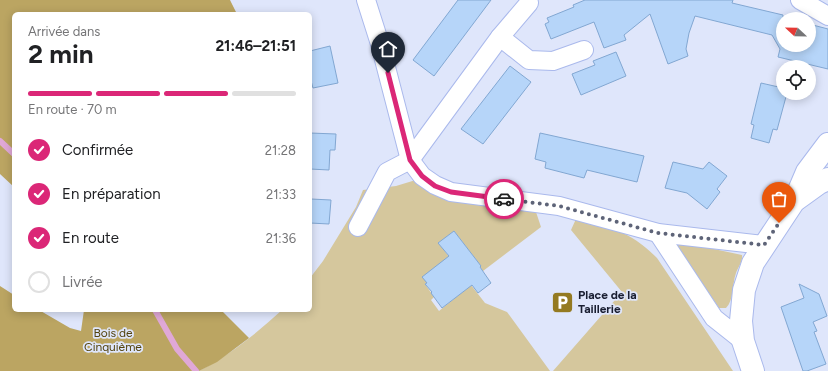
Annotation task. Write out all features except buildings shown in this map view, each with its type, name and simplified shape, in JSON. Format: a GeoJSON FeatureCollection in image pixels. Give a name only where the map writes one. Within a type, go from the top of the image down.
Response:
{"type":"FeatureCollection","features":[{"type":"Feature","properties":{"kind":"street"},"geometry":{"type":"LineString","coordinates":[[366,0],[380,44],[410,160],[422,176],[435,186],[451,192],[559,206],[658,233],[764,245]]}},
{"type":"Feature","properties":{"kind":"street"},"geometry":{"type":"LineString","coordinates":[[800,0],[828,16]]}},
{"type":"Feature","properties":{"kind":"street"},"geometry":{"type":"LineString","coordinates":[[358,227],[387,172],[410,160],[500,37],[529,3]]}},
{"type":"Feature","properties":{"kind":"street"},"geometry":{"type":"LineString","coordinates":[[500,37],[529,60],[553,61],[584,50]]}},
{"type":"Feature","properties":{"kind":"street"},"geometry":{"type":"LineString","coordinates":[[753,371],[743,341],[741,306],[744,290],[753,263],[794,201],[807,172],[828,144]]}},
{"type":"Feature","properties":{"kind":"street"},"geometry":{"type":"LineString","coordinates":[[794,201],[819,183],[828,179]]}},
{"type":"Feature","properties":{"kind":"street"},"geometry":{"type":"LineString","coordinates":[[658,233],[710,313],[725,328],[743,341]]}},
{"type":"Feature","properties":{"kind":"shaded area"},"geometry":{"type":"Polygon","coordinates":[[[419,179],[535,209],[541,227],[483,271],[480,267],[481,266],[454,231],[439,243],[449,257],[425,284],[434,297],[431,300],[439,311],[471,285],[485,303],[507,312],[550,371],[199,371],[222,358],[243,343],[280,312],[312,312],[312,275],[323,261],[356,207],[363,190],[396,186],[419,179]]]}},
{"type":"Feature","properties":{"kind":"shaded area"},"geometry":{"type":"Polygon","coordinates":[[[576,219],[610,228],[629,236],[657,258],[733,371],[553,371],[622,292],[571,230],[576,219]]]}},
{"type":"Feature","properties":{"kind":"shaded area"},"geometry":{"type":"Polygon","coordinates":[[[676,241],[742,255],[735,277],[732,296],[729,305],[726,308],[719,308],[674,244],[676,241]]]}},
{"type":"Feature","properties":{"kind":"green space"},"geometry":{"type":"Polygon","coordinates":[[[0,0],[230,0],[236,12],[12,12],[12,185],[0,174],[0,0]]]}},
{"type":"Feature","properties":{"kind":"green space","name":"Bois de Cinquième"},"geometry":{"type":"Polygon","coordinates":[[[0,286],[12,294],[12,312],[42,312],[70,328],[81,331],[84,312],[223,312],[249,338],[217,362],[199,371],[0,371],[0,286]]]}},
{"type":"Feature","properties":{"kind":"waterway"},"geometry":{"type":"LineString","coordinates":[[0,141],[12,152]]}},
{"type":"Feature","properties":{"kind":"waterway"},"geometry":{"type":"LineString","coordinates":[[156,312],[177,349],[196,371]]}},
{"type":"Feature","properties":{"kind":"way so far"},"geometry":{"type":"LineString","coordinates":[[504,199],[559,206],[658,233],[729,242],[764,245],[779,223]]}},
{"type":"Feature","properties":{"kind":"place","name":"Place de la Taillerie"},"geometry":{"type":"Point","coordinates":[562,302]}},
{"type":"Feature","properties":{"kind":"route"},"geometry":{"type":"LineString","coordinates":[[388,73],[410,160],[422,176],[435,186],[451,192],[504,199]]}}]}
